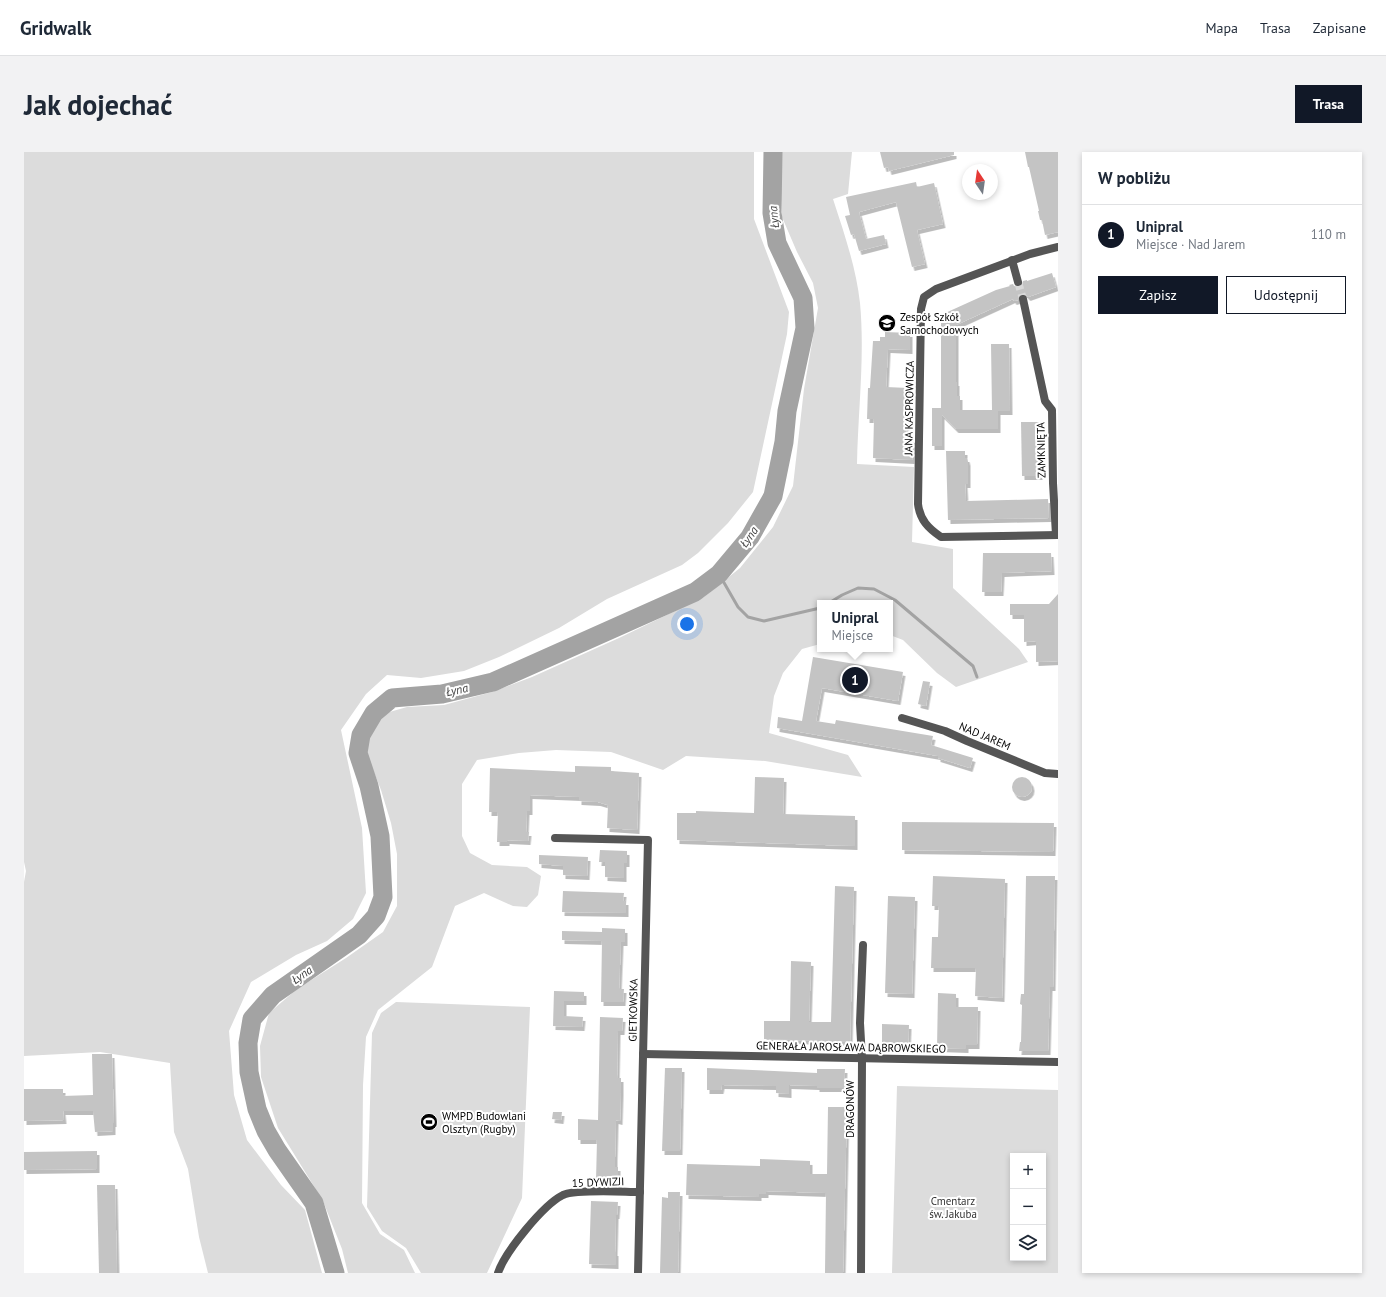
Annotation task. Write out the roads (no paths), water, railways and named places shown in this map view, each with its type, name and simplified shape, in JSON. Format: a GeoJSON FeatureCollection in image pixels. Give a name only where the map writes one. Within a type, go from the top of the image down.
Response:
{"type":"FeatureCollection","features":[{"type":"Feature","properties":{"kind":"street","name":"JANA KASPROWICZA"},"geometry":{"type":"LineString","coordinates":[[1057,535],[941,537],[927,526],[919,513],[921,309],[924,297],[936,289],[1012,260],[1058,247]]}},
{"type":"Feature","properties":{"kind":"street"},"geometry":{"type":"LineString","coordinates":[[1012,260],[1018,282]]}},
{"type":"Feature","properties":{"kind":"street","name":"ZAMKNIĘTA"},"geometry":{"type":"LineString","coordinates":[[1023,299],[1045,401],[1052,410],[1053,483],[1057,535]]}},
{"type":"Feature","properties":{"kind":"street","name":"NAD JAREM"},"geometry":{"type":"LineString","coordinates":[[902,718],[945,731],[1045,773],[1058,774]]}},
{"type":"Feature","properties":{"kind":"street","name":"GIETKOWSKA"},"geometry":{"type":"LineString","coordinates":[[555,838],[648,840],[638,1273]]}},
{"type":"Feature","properties":{"kind":"street","name":"DRAGONÓW"},"geometry":{"type":"LineString","coordinates":[[860,1273],[862,1059],[860,1022],[863,945]]}},
{"type":"Feature","properties":{"kind":"street","name":"GENERAŁA JAROSŁAWA DĄBROWSKIEGO"},"geometry":{"type":"LineString","coordinates":[[643,1054],[1058,1062]]}},
{"type":"Feature","properties":{"kind":"street","name":"15 DYWIZJI"},"geometry":{"type":"LineString","coordinates":[[498,1273],[523,1232],[551,1204],[563,1195],[582,1192],[640,1192]]}},
{"type":"Feature","properties":{"kind":"waterway","name":"Łyna"},"geometry":{"type":"LineString","coordinates":[[335,1273],[314,1203],[277,1150],[266,1131],[257,1109],[249,1072],[248,1043],[252,1019],[273,995],[359,935],[376,916],[383,897],[380,836],[369,786],[358,753],[361,735],[374,713],[392,698],[442,694],[493,682],[695,592],[719,574],[750,537],[773,496],[784,442],[787,411],[805,328],[803,298],[777,243],[772,213],[773,152]]}},
{"type":"Feature","properties":{"kind":"waterway"},"geometry":{"type":"LineString","coordinates":[[719,574],[738,607],[748,617],[764,621],[817,609]]}},
{"type":"Feature","properties":{"kind":"waterway"},"geometry":{"type":"LineString","coordinates":[[834,600],[858,588],[874,589],[895,600],[973,666],[977,677]]}},
{"type":"Feature","properties":{"kind":"tunnel"},"geometry":{"type":"LineString","coordinates":[[1018,282],[1023,299]]}},
{"type":"Feature","properties":{"kind":"place","name":"Zespół Szkół Samochodowych"},"geometry":{"type":"Point","coordinates":[887,323]}},
{"type":"Feature","properties":{"kind":"place","name":"Unipral"},"geometry":{"type":"Point","coordinates":[855,680]}},
{"type":"Feature","properties":{"kind":"place","name":"WMPD Budowlani Olsztyn (Rugby)"},"geometry":{"type":"Point","coordinates":[429,1122]}},
{"type":"Feature","properties":{"kind":"park label","name":"Cmentarz św. Jakuba"},"geometry":{"type":"Point","coordinates":[953,1207]}}]}
